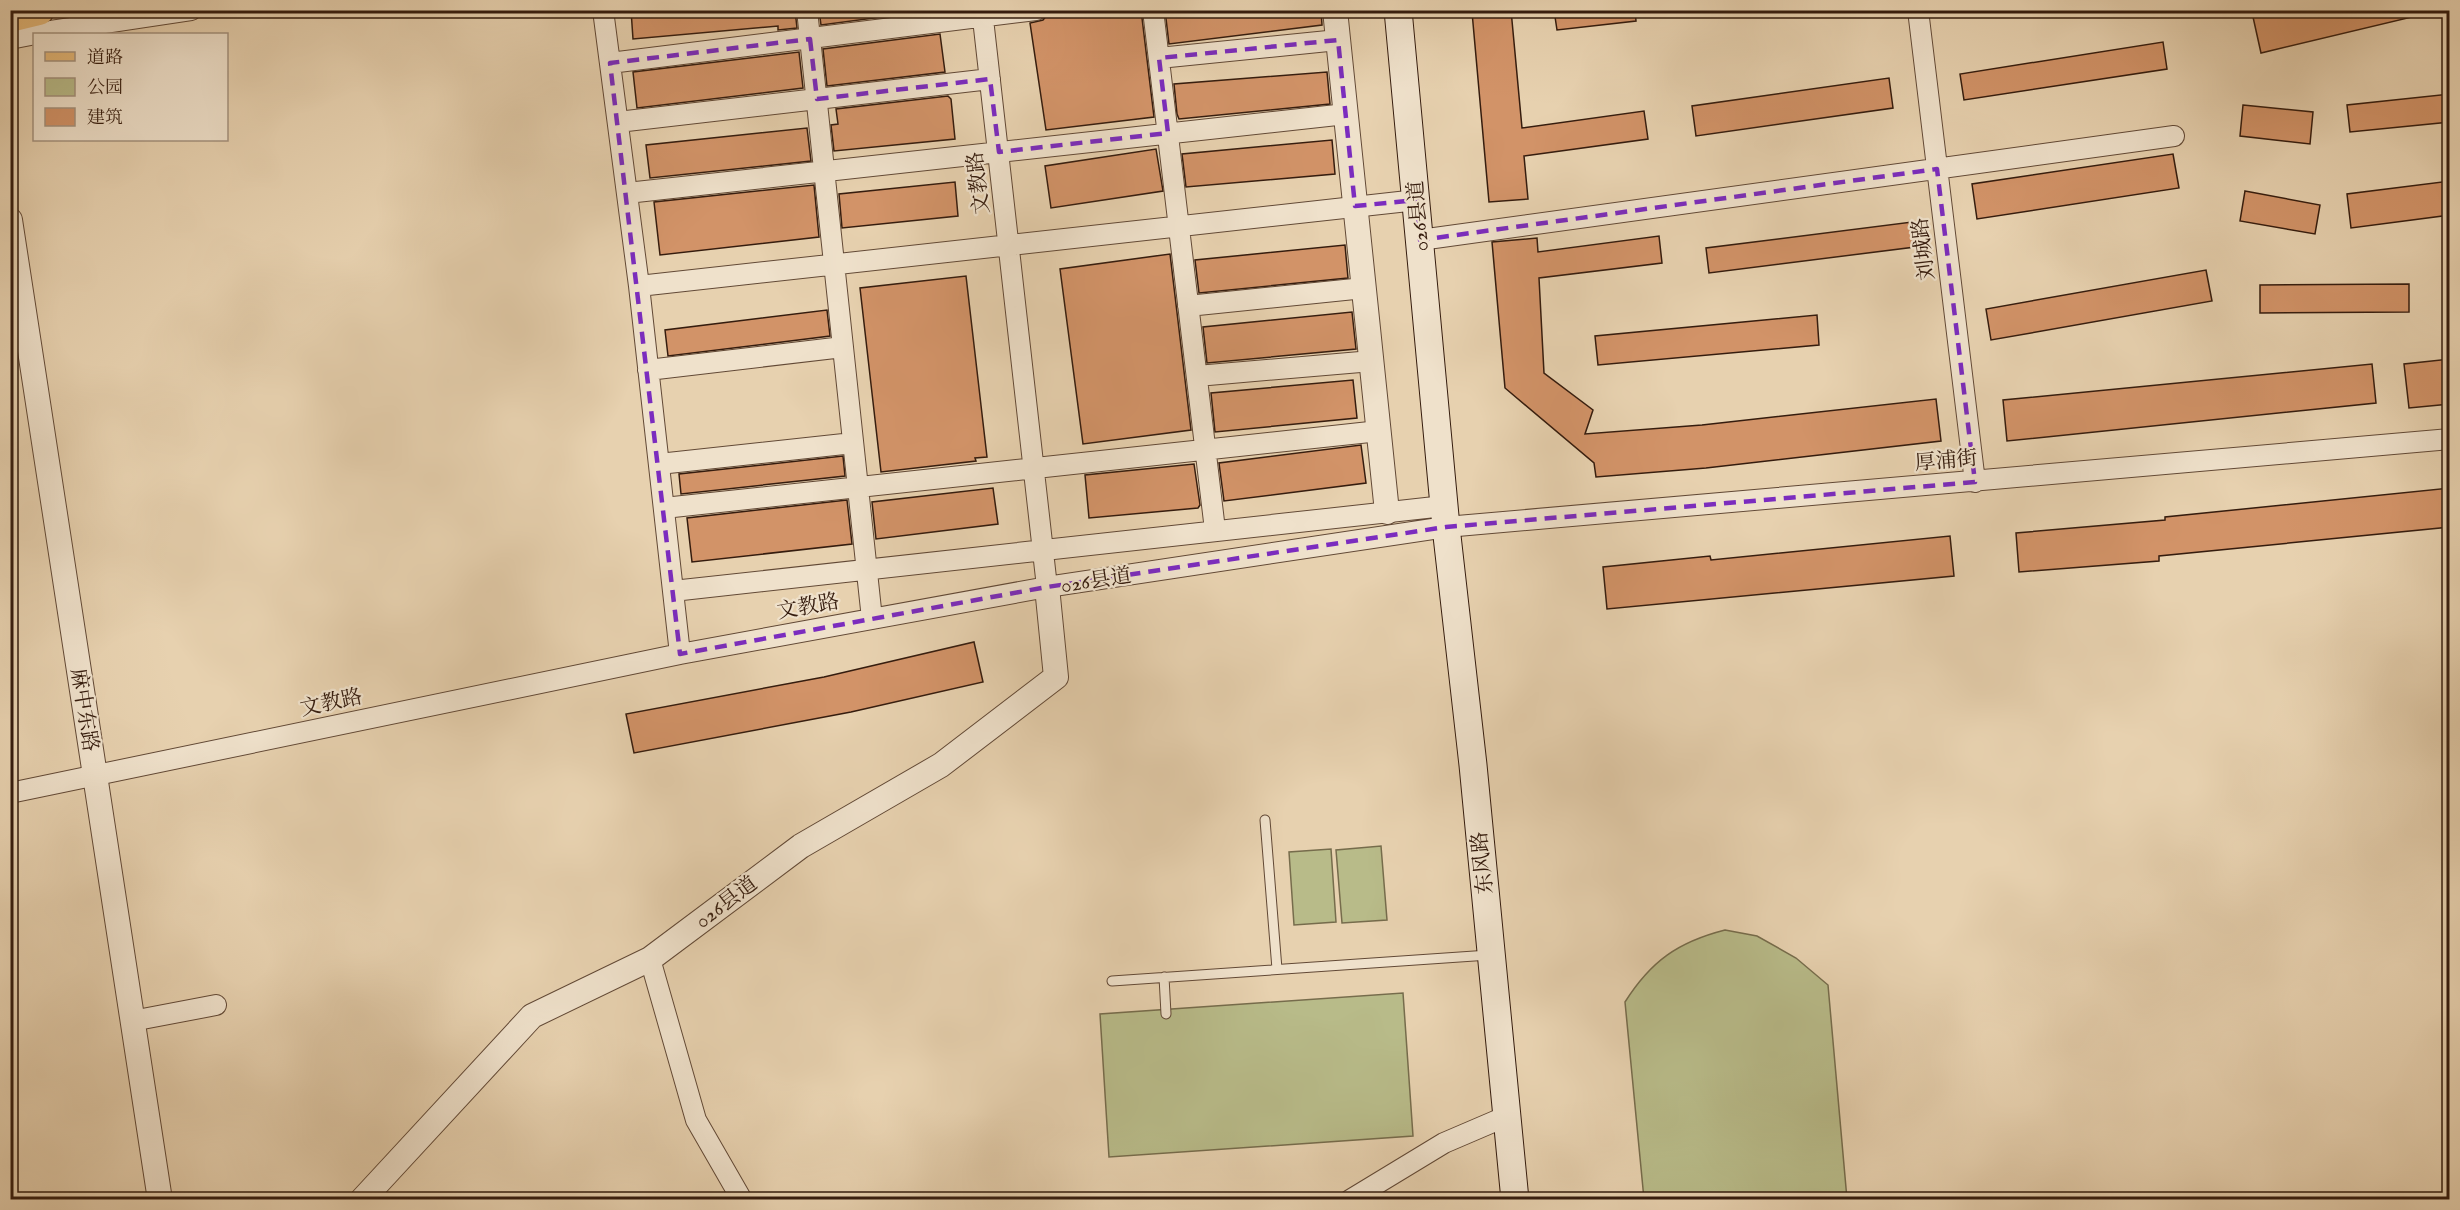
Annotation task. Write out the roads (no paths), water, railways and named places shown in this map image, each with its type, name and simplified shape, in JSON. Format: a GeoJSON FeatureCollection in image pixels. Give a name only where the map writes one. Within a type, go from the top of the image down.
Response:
{"type":"FeatureCollection","features":[{"type":"Feature","properties":{"kind":"main road"},"geometry":{"type":"LineString","coordinates":[[10,17],[39,10]]}},
{"type":"Feature","properties":{"kind":"main road","name":"026县道"},"geometry":{"type":"LineString","coordinates":[[1398,10],[1445,516]]}},
{"type":"Feature","properties":{"kind":"main road","name":"东风路"},"geometry":{"type":"LineString","coordinates":[[1445,516],[1515,1200]]}},
{"type":"Feature","properties":{"kind":"street"},"geometry":{"type":"LineString","coordinates":[[41,33],[191,10]]}},
{"type":"Feature","properties":{"kind":"street"},"geometry":{"type":"LineString","coordinates":[[603,10],[639,286],[680,654]]}},
{"type":"Feature","properties":{"kind":"street"},"geometry":{"type":"LineString","coordinates":[[807,10],[872,619]]}},
{"type":"Feature","properties":{"kind":"street"},"geometry":{"type":"LineString","coordinates":[[610,63],[810,39],[982,14],[1036,10]]}},
{"type":"Feature","properties":{"kind":"street"},"geometry":{"type":"LineString","coordinates":[[1153,10],[1215,530]]}},
{"type":"Feature","properties":{"kind":"street"},"geometry":{"type":"LineString","coordinates":[[1335,10],[1387,512]]}},
{"type":"Feature","properties":{"kind":"street","name":"刘城路"},"geometry":{"type":"LineString","coordinates":[[1918,10],[1975,482]]}},
{"type":"Feature","properties":{"kind":"street","name":"文教路"},"geometry":{"type":"LineString","coordinates":[[10,793],[680,654],[1047,587],[982,14]]}},
{"type":"Feature","properties":{"kind":"street"},"geometry":{"type":"LineString","coordinates":[[10,39],[33,35]]}},
{"type":"Feature","properties":{"kind":"street"},"geometry":{"type":"LineString","coordinates":[[1159,58],[1338,40]]}},
{"type":"Feature","properties":{"kind":"street"},"geometry":{"type":"LineString","coordinates":[[618,122],[990,79]]}},
{"type":"Feature","properties":{"kind":"street"},"geometry":{"type":"LineString","coordinates":[[627,193],[1346,114]]}},
{"type":"Feature","properties":{"kind":"street"},"geometry":{"type":"LineString","coordinates":[[1420,240],[2174,136]]}},
{"type":"Feature","properties":{"kind":"street"},"geometry":{"type":"LineString","coordinates":[[639,286],[1417,200]]}},
{"type":"Feature","properties":{"kind":"street","name":"麻中东路"},"geometry":{"type":"LineString","coordinates":[[10,220],[160,1200]]}},
{"type":"Feature","properties":{"kind":"street"},"geometry":{"type":"LineString","coordinates":[[1188,306],[1364,288]]}},
{"type":"Feature","properties":{"kind":"street"},"geometry":{"type":"LineString","coordinates":[[648,370],[843,347]]}},
{"type":"Feature","properties":{"kind":"street"},"geometry":{"type":"LineString","coordinates":[[1197,376],[1372,361]]}},
{"type":"Feature","properties":{"kind":"street"},"geometry":{"type":"LineString","coordinates":[[664,508],[1379,431]]}},
{"type":"Feature","properties":{"kind":"street","name":"厚浦街"},"geometry":{"type":"LineString","coordinates":[[1445,516],[1975,482],[2450,439]]}},
{"type":"Feature","properties":{"kind":"street"},"geometry":{"type":"LineString","coordinates":[[658,464],[853,443]]}},
{"type":"Feature","properties":{"kind":"street"},"geometry":{"type":"LineString","coordinates":[[673,591],[1387,512],[1445,516]]}},
{"type":"Feature","properties":{"kind":"street","name":"026县道"},"geometry":{"type":"LineString","coordinates":[[362,1200],[532,1016],[650,959],[801,846],[941,765],[1056,677],[1047,587],[1445,516]]}},
{"type":"Feature","properties":{"kind":"street"},"geometry":{"type":"LineString","coordinates":[[650,959],[696,1120],[742,1200]]}},
{"type":"Feature","properties":{"kind":"street"},"geometry":{"type":"LineString","coordinates":[[132,1021],[216,1005]]}},
{"type":"Feature","properties":{"kind":"street"},"geometry":{"type":"LineString","coordinates":[[1350,1200],[1444,1143],[1507,1116]]}},
{"type":"Feature","properties":{"kind":"lane"},"geometry":{"type":"LineString","coordinates":[[1264,820],[1277,969]]}},
{"type":"Feature","properties":{"kind":"lane"},"geometry":{"type":"LineString","coordinates":[[1112,981],[1491,954]]}},
{"type":"Feature","properties":{"kind":"lane"},"geometry":{"type":"LineString","coordinates":[[1164,977],[1166,1014]]}}]}
